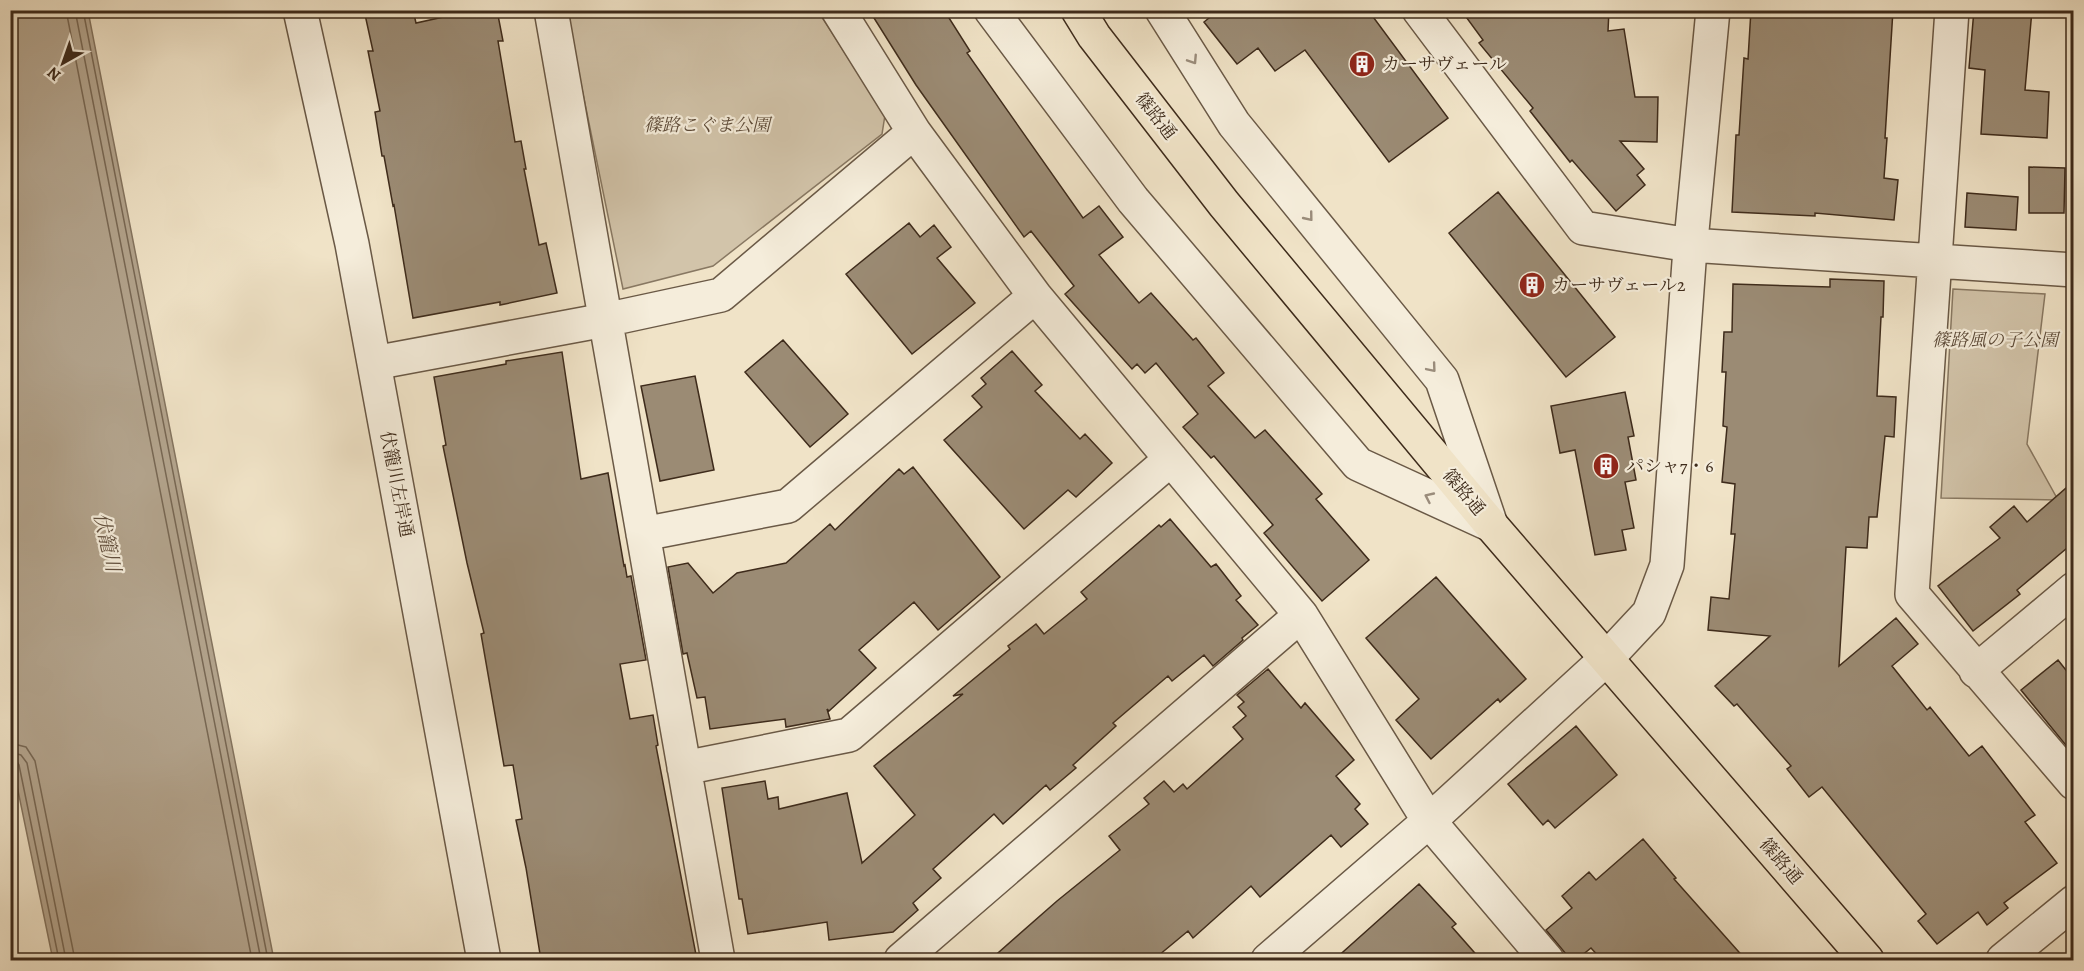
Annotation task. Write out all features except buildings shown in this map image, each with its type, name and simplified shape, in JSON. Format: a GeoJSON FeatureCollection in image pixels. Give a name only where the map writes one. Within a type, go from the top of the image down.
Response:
{"type":"FeatureCollection","features":[{"type":"Feature","properties":{"kind":"main road","name":"篠路通"},"geometry":{"type":"LineString","coordinates":[[1078,10],[1094,36],[1224,204],[1491,525],[1867,960]]}},
{"type":"Feature","properties":{"kind":"street","name":"伏籠川左岸通"},"geometry":{"type":"LineString","coordinates":[[300,10],[352,244],[484,960]]}},
{"type":"Feature","properties":{"kind":"street"},"geometry":{"type":"LineString","coordinates":[[551,10],[718,960]]}},
{"type":"Feature","properties":{"kind":"street"},"geometry":{"type":"LineString","coordinates":[[838,10],[914,132],[1035,296],[1301,615],[1429,821],[1547,960]]}},
{"type":"Feature","properties":{"kind":"street"},"geometry":{"type":"LineString","coordinates":[[991,10],[1133,200],[1358,464],[1491,525]]}},
{"type":"Feature","properties":{"kind":"street"},"geometry":{"type":"LineString","coordinates":[[1162,10],[1234,124],[1442,380],[1491,525]]}},
{"type":"Feature","properties":{"kind":"street"},"geometry":{"type":"LineString","coordinates":[[1419,10],[1583,228],[1690,245],[2073,270]]}},
{"type":"Feature","properties":{"kind":"street"},"geometry":{"type":"LineString","coordinates":[[1272,959],[1429,821],[1606,659],[1649,613],[1667,565],[1690,245],[1713,10]]}},
{"type":"Feature","properties":{"kind":"street"},"geometry":{"type":"LineString","coordinates":[[1952,10],[1912,594],[2073,783]]}},
{"type":"Feature","properties":{"kind":"street"},"geometry":{"type":"LineString","coordinates":[[374,363],[605,320],[721,295],[914,132]]}},
{"type":"Feature","properties":{"kind":"street"},"geometry":{"type":"LineString","coordinates":[[643,534],[788,506],[1035,296]]}},
{"type":"Feature","properties":{"kind":"street"},"geometry":{"type":"LineString","coordinates":[[684,768],[849,735],[1171,459]]}},
{"type":"Feature","properties":{"kind":"street"},"geometry":{"type":"LineString","coordinates":[[1976,671],[2073,589]]}},
{"type":"Feature","properties":{"kind":"street"},"geometry":{"type":"LineString","coordinates":[[901,960],[1301,615]]}},
{"type":"Feature","properties":{"kind":"street"},"geometry":{"type":"LineString","coordinates":[[2003,960],[2067,920]]}},
{"type":"Feature","properties":{"kind":"green space","name":"篠路こぐま公園"},"geometry":{"type":"Polygon","coordinates":[[[566,11],[818,11],[885,115],[882,134],[713,266],[623,289],[566,11]]]}},
{"type":"Feature","properties":{"kind":"green space","name":"篠路風の子公園"},"geometry":{"type":"Polygon","coordinates":[[[1953,289],[2045,294],[2027,444],[2058,500],[1941,498],[1953,289]]]}},
{"type":"Feature","properties":{"kind":"water","name":"伏籠川"},"geometry":{"type":"Polygon","coordinates":[[[10,11],[88,11],[274,960],[53,960],[10,752],[10,11]]]}},
{"type":"Feature","properties":{"kind":"place","name":"カーサヴェール"},"geometry":{"type":"Point","coordinates":[1362,64]}},
{"type":"Feature","properties":{"kind":"place","name":"カーサヴェール2"},"geometry":{"type":"Point","coordinates":[1532,285]}},
{"type":"Feature","properties":{"kind":"place","name":"パシャ7・6"},"geometry":{"type":"Point","coordinates":[1606,466]}}]}
